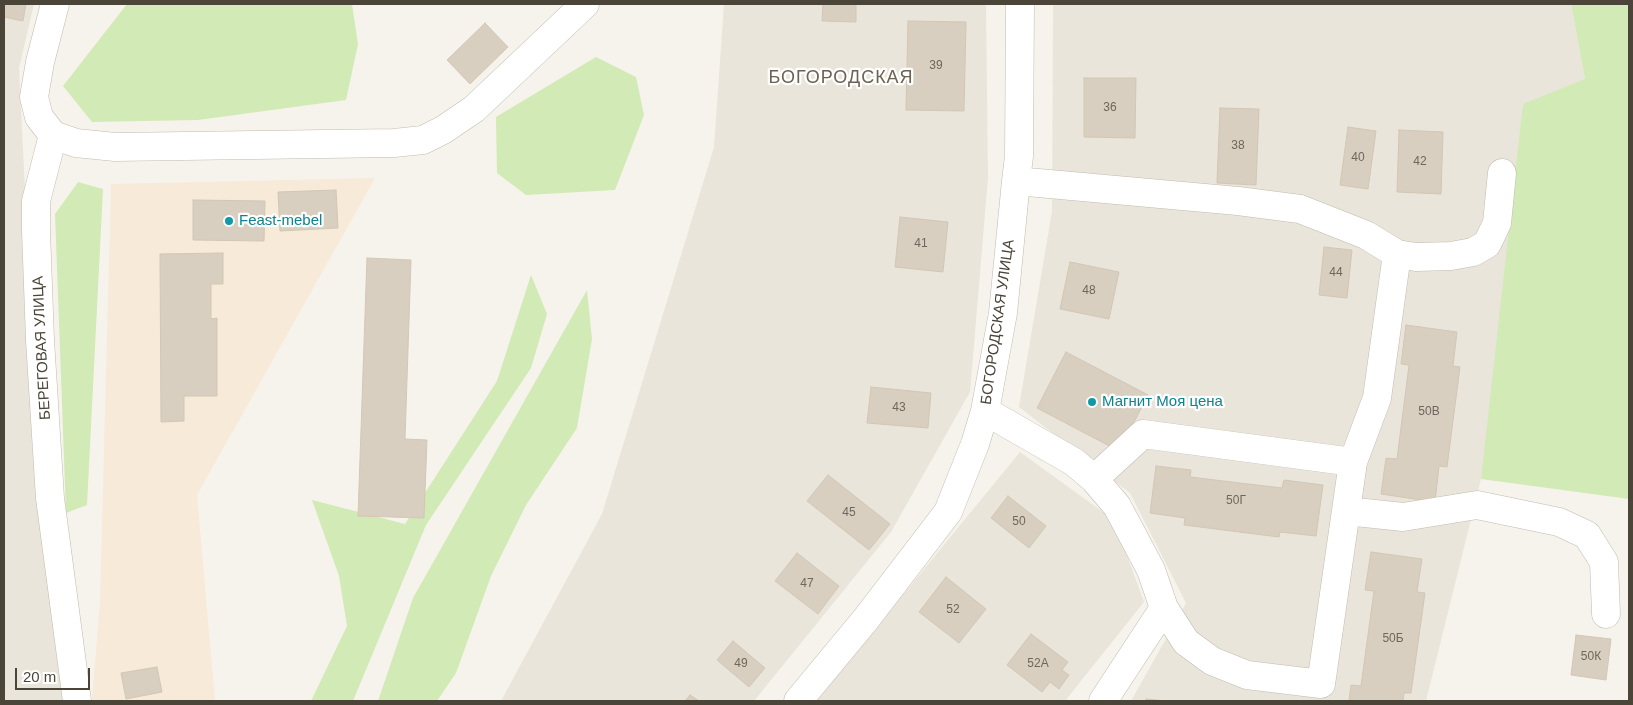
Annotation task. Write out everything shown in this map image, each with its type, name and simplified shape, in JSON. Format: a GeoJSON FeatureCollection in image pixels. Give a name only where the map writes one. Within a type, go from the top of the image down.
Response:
{"type":"FeatureCollection","features":[{"type":"Feature","properties":{"kind":"street"},"geometry":{"type":"LineString","coordinates":[[55,4],[40,62],[34,96],[39,118],[53,135],[76,143],[115,147],[394,143],[423,140],[474,110],[585,4]]}},
{"type":"Feature","properties":{"kind":"street","name":"БОГОРОДСКАЯ УЛИЦА"},"geometry":{"type":"LineString","coordinates":[[798,701],[866,619],[948,512],[975,444],[985,411],[1003,313],[1019,156],[1020,4]]}},
{"type":"Feature","properties":{"kind":"street","name":"БЕРЕГОВАЯ УЛИЦА"},"geometry":{"type":"LineString","coordinates":[[53,135],[36,201],[40,340],[50,498],[77,701]]}},
{"type":"Feature","properties":{"kind":"street"},"geometry":{"type":"LineString","coordinates":[[1016,181],[1300,209],[1366,235],[1397,254],[1416,257],[1451,256],[1473,252],[1487,244],[1497,223],[1502,173]]}},
{"type":"Feature","properties":{"kind":"street"},"geometry":{"type":"LineString","coordinates":[[985,411],[1074,462],[1094,478],[1117,506],[1151,570],[1164,608],[1186,642],[1212,662],[1247,675],[1321,684],[1353,462],[1376,398],[1397,254]]}},
{"type":"Feature","properties":{"kind":"street"},"geometry":{"type":"LineString","coordinates":[[1094,478],[1142,434],[1353,462]]}},
{"type":"Feature","properties":{"kind":"street"},"geometry":{"type":"LineString","coordinates":[[1346,511],[1403,517],[1477,505],[1559,522],[1587,535],[1604,562],[1606,614]]}},
{"type":"Feature","properties":{"kind":"street"},"geometry":{"type":"LineString","coordinates":[[1103,701],[1164,608]]}},
{"type":"Feature","properties":{"kind":"shaded area"},"geometry":{"type":"Polygon","coordinates":[[[4,4],[34,4],[19,68],[40,498],[65,701],[4,701],[4,4]]]}},
{"type":"Feature","properties":{"kind":"shaded area"},"geometry":{"type":"Polygon","coordinates":[[[724,4],[986,4],[988,178],[970,392],[891,532],[754,701],[501,701],[602,514],[714,147],[724,4]]]}},
{"type":"Feature","properties":{"kind":"shaded area"},"geometry":{"type":"Polygon","coordinates":[[[1053,4],[1571,4],[1585,79],[1481,479],[1426,701],[1131,701],[1186,603],[1130,493],[1019,407],[1052,211],[1053,4]]]}},
{"type":"Feature","properties":{"kind":"shaded area"},"geometry":{"type":"Polygon","coordinates":[[[375,178],[197,495],[215,701],[92,700],[100,603],[111,184],[375,178]]]}},
{"type":"Feature","properties":{"kind":"shaded area"},"geometry":{"type":"Polygon","coordinates":[[[1020,452],[1114,520],[1144,602],[1065,701],[816,701],[1020,452]]]}},
{"type":"Feature","properties":{"kind":"green space"},"geometry":{"type":"Polygon","coordinates":[[[127,4],[352,4],[358,44],[346,100],[198,120],[92,122],[63,86],[127,4]]]}},
{"type":"Feature","properties":{"kind":"green space"},"geometry":{"type":"Polygon","coordinates":[[[1571,4],[1629,4],[1629,499],[1481,479],[1523,104],[1585,79],[1571,4]]]}},
{"type":"Feature","properties":{"kind":"green space"},"geometry":{"type":"Polygon","coordinates":[[[596,57],[636,77],[644,115],[615,190],[526,195],[497,173],[496,117],[596,57]]]}},
{"type":"Feature","properties":{"kind":"green space"},"geometry":{"type":"Polygon","coordinates":[[[78,182],[103,189],[87,505],[66,513],[55,214],[78,182]]]}},
{"type":"Feature","properties":{"kind":"green space"},"geometry":{"type":"Polygon","coordinates":[[[531,275],[547,314],[531,368],[426,525],[353,701],[311,701],[347,626],[339,576],[312,500],[405,524],[497,381],[531,275]]]}},
{"type":"Feature","properties":{"kind":"green space"},"geometry":{"type":"Polygon","coordinates":[[[587,290],[592,339],[577,428],[526,505],[491,576],[456,673],[437,701],[378,701],[413,598],[587,290]]]}},
{"type":"Feature","properties":{"kind":"building"},"geometry":{"type":"Polygon","coordinates":[[[4,4],[26,4],[23,21],[4,17],[4,4]]]}},
{"type":"Feature","properties":{"kind":"building"},"geometry":{"type":"Polygon","coordinates":[[[823,4],[856,4],[856,22],[822,21],[823,4]]]}},
{"type":"Feature","properties":{"kind":"building"},"geometry":{"type":"Polygon","coordinates":[[[908,21],[966,22],[964,111],[906,110],[908,21]]]}},
{"type":"Feature","properties":{"kind":"building"},"geometry":{"type":"Polygon","coordinates":[[[485,23],[508,47],[470,84],[447,60],[485,23]]]}},
{"type":"Feature","properties":{"kind":"building"},"geometry":{"type":"Polygon","coordinates":[[[1084,78],[1136,78],[1135,138],[1084,137],[1084,78]]]}},
{"type":"Feature","properties":{"kind":"building"},"geometry":{"type":"Polygon","coordinates":[[[1220,108],[1259,109],[1256,185],[1217,183],[1220,108]]]}},
{"type":"Feature","properties":{"kind":"building"},"geometry":{"type":"Polygon","coordinates":[[[1348,127],[1376,131],[1368,189],[1340,185],[1348,127]]]}},
{"type":"Feature","properties":{"kind":"building"},"geometry":{"type":"Polygon","coordinates":[[[1399,130],[1443,132],[1441,194],[1397,192],[1399,130]]]}},
{"type":"Feature","properties":{"kind":"building"},"geometry":{"type":"Polygon","coordinates":[[[336,190],[338,228],[280,231],[278,192],[336,190]]]}},
{"type":"Feature","properties":{"kind":"building","name":"Feast-mebel"},"geometry":{"type":"Polygon","coordinates":[[[193,200],[265,201],[264,241],[193,240],[193,200]]]}},
{"type":"Feature","properties":{"kind":"building"},"geometry":{"type":"Polygon","coordinates":[[[900,217],[948,222],[943,272],[895,267],[900,217]]]}},
{"type":"Feature","properties":{"kind":"building"},"geometry":{"type":"Polygon","coordinates":[[[1324,247],[1352,250],[1347,298],[1319,295],[1324,247]]]}},
{"type":"Feature","properties":{"kind":"building"},"geometry":{"type":"Polygon","coordinates":[[[223,253],[223,284],[211,284],[211,319],[217,318],[217,396],[184,396],[184,421],[161,422],[160,254],[223,253]]]}},
{"type":"Feature","properties":{"kind":"building"},"geometry":{"type":"Polygon","coordinates":[[[367,258],[411,260],[405,439],[427,440],[424,518],[358,516],[367,258]]]}},
{"type":"Feature","properties":{"kind":"building"},"geometry":{"type":"Polygon","coordinates":[[[1070,262],[1119,272],[1109,319],[1060,309],[1070,262]]]}},
{"type":"Feature","properties":{"kind":"building"},"geometry":{"type":"Polygon","coordinates":[[[1406,325],[1457,332],[1453,366],[1460,367],[1447,467],[1439,466],[1435,502],[1381,494],[1386,458],[1397,459],[1409,365],[1401,364],[1406,325]]]}},
{"type":"Feature","properties":{"kind":"building","name":"Магнит Моя цена"},"geometry":{"type":"Polygon","coordinates":[[[1066,352],[1148,395],[1119,451],[1037,408],[1066,352]]]}},
{"type":"Feature","properties":{"kind":"building"},"geometry":{"type":"Polygon","coordinates":[[[871,387],[931,393],[928,428],[867,423],[871,387]]]}},
{"type":"Feature","properties":{"kind":"building"},"geometry":{"type":"Polygon","coordinates":[[[1156,466],[1191,470],[1190,477],[1282,488],[1284,480],[1323,485],[1316,536],[1280,532],[1279,537],[1184,525],[1185,518],[1150,513],[1156,466]]]}},
{"type":"Feature","properties":{"kind":"building"},"geometry":{"type":"Polygon","coordinates":[[[828,475],[890,524],[869,550],[807,501],[828,475]]]}},
{"type":"Feature","properties":{"kind":"building"},"geometry":{"type":"Polygon","coordinates":[[[1008,496],[1046,526],[1029,548],[991,518],[1008,496]]]}},
{"type":"Feature","properties":{"kind":"building"},"geometry":{"type":"Polygon","coordinates":[[[1371,552],[1422,559],[1417,592],[1425,593],[1411,693],[1404,693],[1403,701],[1349,701],[1351,685],[1361,686],[1374,591],[1365,590],[1371,552]]]}},
{"type":"Feature","properties":{"kind":"building"},"geometry":{"type":"Polygon","coordinates":[[[797,553],[839,586],[818,614],[775,581],[797,553]]]}},
{"type":"Feature","properties":{"kind":"building"},"geometry":{"type":"Polygon","coordinates":[[[946,577],[986,609],[959,643],[919,612],[946,577]]]}},
{"type":"Feature","properties":{"kind":"building"},"geometry":{"type":"Polygon","coordinates":[[[1031,634],[1068,662],[1062,670],[1069,675],[1059,689],[1050,682],[1042,692],[1007,665],[1031,634]]]}},
{"type":"Feature","properties":{"kind":"building"},"geometry":{"type":"Polygon","coordinates":[[[1576,635],[1611,639],[1606,680],[1571,675],[1576,635]]]}},
{"type":"Feature","properties":{"kind":"building"},"geometry":{"type":"Polygon","coordinates":[[[733,641],[765,668],[749,687],[717,660],[733,641]]]}},
{"type":"Feature","properties":{"kind":"building"},"geometry":{"type":"Polygon","coordinates":[[[157,667],[162,692],[126,699],[121,673],[157,667]]]}},
{"type":"Feature","properties":{"kind":"building"},"geometry":{"type":"Polygon","coordinates":[[[690,695],[699,701],[685,701],[690,695]]]}},
{"type":"Feature","properties":{"kind":"building"},"geometry":{"type":"Polygon","coordinates":[[[1146,699],[1166,701],[1146,701],[1146,699]]]}},
{"type":"Feature","properties":{"kind":"place","name":"Feast-mebel"},"geometry":{"type":"Point","coordinates":[229,221]}},
{"type":"Feature","properties":{"kind":"place","name":"Магнит Моя цена"},"geometry":{"type":"Point","coordinates":[1092,402]}},
{"type":"Feature","properties":{"kind":"district","name":"БОГОРОДСКАЯ"},"geometry":{"type":"Point","coordinates":[841,78]}}]}
